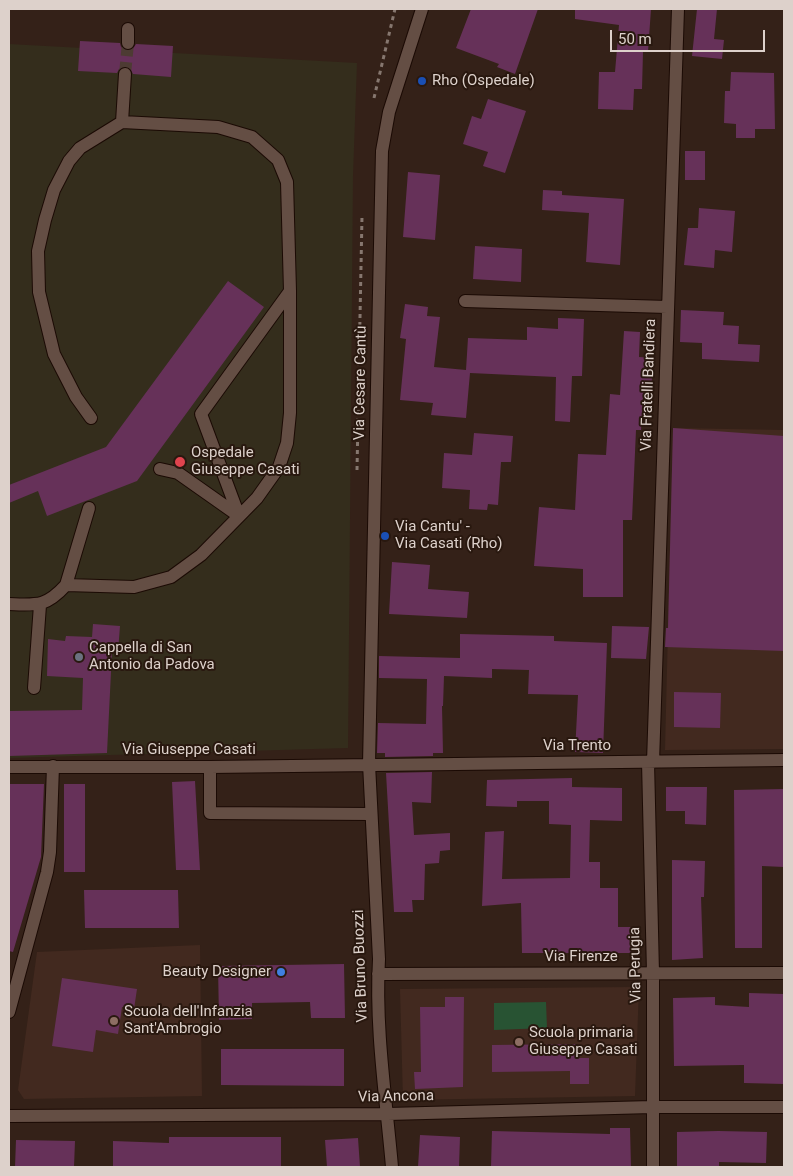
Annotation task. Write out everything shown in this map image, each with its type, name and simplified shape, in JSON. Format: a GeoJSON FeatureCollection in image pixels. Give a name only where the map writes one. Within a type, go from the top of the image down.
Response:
{"type":"FeatureCollection","features":[{"type":"Feature","properties":{"kind":"street","name":"Via Cesare Cantù"},"geometry":{"type":"LineString","coordinates":[[369,764],[383,142],[389,112],[422,9]]}},
{"type":"Feature","properties":{"kind":"street","name":"Via Fratelli Bandiera"},"geometry":{"type":"LineString","coordinates":[[651,762],[678,9]]}},
{"type":"Feature","properties":{"kind":"street"},"geometry":{"type":"LineString","coordinates":[[128,29],[128,44]]}},
{"type":"Feature","properties":{"kind":"street"},"geometry":{"type":"LineString","coordinates":[[122,122],[125,74]]}},
{"type":"Feature","properties":{"kind":"street"},"geometry":{"type":"LineString","coordinates":[[66,585],[134,587],[172,577],[202,555],[257,498],[279,467],[287,443],[290,413],[290,291],[287,182],[282,167],[273,153],[252,137],[231,129],[122,122],[80,148],[69,161],[54,190],[38,252],[39,292],[47,332],[64,375],[91,418]]}},
{"type":"Feature","properties":{"kind":"street"},"geometry":{"type":"LineString","coordinates":[[239,516],[201,414],[290,291]]}},
{"type":"Feature","properties":{"kind":"street"},"geometry":{"type":"LineString","coordinates":[[465,300],[667,307]]}},
{"type":"Feature","properties":{"kind":"street"},"geometry":{"type":"LineString","coordinates":[[160,469],[178,473],[239,516]]}},
{"type":"Feature","properties":{"kind":"street"},"geometry":{"type":"LineString","coordinates":[[9,604],[40,605],[50,600],[66,585],[89,508]]}},
{"type":"Feature","properties":{"kind":"street"},"geometry":{"type":"LineString","coordinates":[[34,688],[40,605]]}},
{"type":"Feature","properties":{"kind":"street","name":"Via Trento"},"geometry":{"type":"LineString","coordinates":[[369,764],[784,760]]}},
{"type":"Feature","properties":{"kind":"street","name":"Via Perugia"},"geometry":{"type":"LineString","coordinates":[[651,762],[653,1167]]}},
{"type":"Feature","properties":{"kind":"street","name":"Via Giuseppe Casati"},"geometry":{"type":"LineString","coordinates":[[9,767],[210,767],[369,764]]}},
{"type":"Feature","properties":{"kind":"street","name":"Via Bruno Buozzi"},"geometry":{"type":"LineString","coordinates":[[369,764],[380,1040],[392,1167]]}},
{"type":"Feature","properties":{"kind":"street"},"geometry":{"type":"LineString","coordinates":[[9,1012],[47,872],[50,852],[53,766]]}},
{"type":"Feature","properties":{"kind":"street"},"geometry":{"type":"LineString","coordinates":[[210,767],[210,813],[371,814]]}},
{"type":"Feature","properties":{"kind":"street","name":"Via Firenze"},"geometry":{"type":"LineString","coordinates":[[378,974],[784,973]]}},
{"type":"Feature","properties":{"kind":"street","name":"Via Ancona"},"geometry":{"type":"LineString","coordinates":[[9,1116],[388,1114],[652,1106],[784,1107]]}},
{"type":"Feature","properties":{"kind":"shaded area","name":"Ospedale Giuseppe Casati"},"geometry":{"type":"Polygon","coordinates":[[[9,44],[357,63],[353,176],[348,748],[9,758],[9,44]]]}},
{"type":"Feature","properties":{"kind":"shaded area"},"geometry":{"type":"Polygon","coordinates":[[[673,428],[784,430],[784,749],[665,750],[673,428]]]}},
{"type":"Feature","properties":{"kind":"shaded area","name":"Scuola dell'Infanzia Sant'Ambrogio"},"geometry":{"type":"Polygon","coordinates":[[[200,945],[202,1096],[24,1099],[18,1090],[37,952],[200,945]]]}},
{"type":"Feature","properties":{"kind":"shaded area","name":"Scuola primaria Giuseppe Casati"},"geometry":{"type":"Polygon","coordinates":[[[639,987],[635,1096],[403,1100],[400,989],[639,987]]]}},
{"type":"Feature","properties":{"kind":"green space"},"geometry":{"type":"Polygon","coordinates":[[[546,1002],[547,1028],[494,1030],[494,1003],[546,1002]]]}},
{"type":"Feature","properties":{"kind":"building"},"geometry":{"type":"Polygon","coordinates":[[[471,9],[538,9],[515,74],[497,67],[499,64],[456,48],[471,9]]]}},
{"type":"Feature","properties":{"kind":"building"},"geometry":{"type":"Polygon","coordinates":[[[575,9],[651,9],[648,52],[643,52],[642,89],[634,89],[633,110],[598,109],[599,72],[615,72],[619,25],[575,19],[575,9]]]}},
{"type":"Feature","properties":{"kind":"building"},"geometry":{"type":"Polygon","coordinates":[[[697,9],[717,9],[714,39],[724,40],[722,59],[692,56],[697,9]]]}},
{"type":"Feature","properties":{"kind":"building"},"geometry":{"type":"Polygon","coordinates":[[[80,41],[120,43],[121,47],[128,51],[132,50],[136,44],[173,46],[171,77],[133,74],[130,68],[125,66],[119,69],[117,73],[78,71],[80,41]]]}},
{"type":"Feature","properties":{"kind":"building"},"geometry":{"type":"Polygon","coordinates":[[[731,72],[774,73],[775,129],[755,129],[755,138],[736,138],[736,124],[724,123],[725,91],[730,91],[731,72]]]}},
{"type":"Feature","properties":{"kind":"building"},"geometry":{"type":"Polygon","coordinates":[[[488,99],[526,111],[505,173],[483,166],[488,152],[463,144],[472,116],[481,119],[488,99]]]}},
{"type":"Feature","properties":{"kind":"building"},"geometry":{"type":"Polygon","coordinates":[[[685,151],[705,151],[705,180],[685,180],[685,151]]]}},
{"type":"Feature","properties":{"kind":"building"},"geometry":{"type":"Polygon","coordinates":[[[408,172],[440,175],[435,240],[403,237],[408,172]]]}},
{"type":"Feature","properties":{"kind":"building"},"geometry":{"type":"Polygon","coordinates":[[[543,190],[562,191],[562,195],[624,199],[620,265],[586,262],[589,213],[542,210],[543,190]]]}},
{"type":"Feature","properties":{"kind":"building"},"geometry":{"type":"Polygon","coordinates":[[[699,208],[735,211],[732,252],[715,250],[714,268],[684,265],[688,228],[698,228],[699,208]]]}},
{"type":"Feature","properties":{"kind":"building"},"geometry":{"type":"Polygon","coordinates":[[[475,246],[522,249],[521,282],[473,279],[475,246]]]}},
{"type":"Feature","properties":{"kind":"building"},"geometry":{"type":"Polygon","coordinates":[[[228,281],[264,307],[137,481],[47,516],[38,491],[9,503],[9,485],[106,447],[228,281]]]}},
{"type":"Feature","properties":{"kind":"building"},"geometry":{"type":"Polygon","coordinates":[[[405,304],[428,307],[427,316],[440,317],[434,367],[466,370],[468,338],[527,340],[527,327],[558,329],[558,318],[584,319],[582,376],[572,376],[570,422],[555,421],[556,377],[470,373],[466,418],[431,415],[433,403],[400,400],[406,339],[400,338],[405,304]]]}},
{"type":"Feature","properties":{"kind":"building"},"geometry":{"type":"Polygon","coordinates":[[[681,310],[724,312],[723,325],[739,326],[738,344],[760,345],[759,362],[702,359],[702,343],[680,342],[681,310]]]}},
{"type":"Feature","properties":{"kind":"building"},"geometry":{"type":"Polygon","coordinates":[[[624,331],[640,332],[639,357],[653,358],[651,397],[643,397],[641,430],[636,430],[632,520],[623,520],[623,597],[583,597],[583,569],[534,566],[539,507],[575,510],[578,454],[606,455],[610,394],[620,395],[624,331]]]}},
{"type":"Feature","properties":{"kind":"building"},"geometry":{"type":"Polygon","coordinates":[[[673,428],[784,436],[784,651],[665,647],[666,628],[668,628],[673,428]]]}},
{"type":"Feature","properties":{"kind":"building"},"geometry":{"type":"Polygon","coordinates":[[[474,433],[513,436],[511,462],[501,462],[498,505],[488,504],[487,510],[469,509],[470,490],[442,488],[444,453],[472,455],[474,433]]]}},
{"type":"Feature","properties":{"kind":"building"},"geometry":{"type":"Polygon","coordinates":[[[392,562],[430,565],[428,589],[469,592],[467,618],[389,614],[392,562]]]}},
{"type":"Feature","properties":{"kind":"building"},"geometry":{"type":"Polygon","coordinates":[[[93,624],[120,626],[118,652],[112,652],[107,753],[9,756],[9,711],[82,710],[83,678],[47,676],[48,639],[65,641],[66,636],[92,637],[93,624]]]}},
{"type":"Feature","properties":{"kind":"building"},"geometry":{"type":"Polygon","coordinates":[[[612,626],[649,627],[646,659],[611,658],[612,626]]]}},
{"type":"Feature","properties":{"kind":"building"},"geometry":{"type":"Polygon","coordinates":[[[460,634],[554,636],[554,641],[607,643],[603,753],[575,752],[578,695],[528,694],[529,670],[492,669],[492,678],[444,676],[442,706],[443,753],[433,753],[433,756],[385,757],[385,753],[377,753],[378,723],[426,724],[427,679],[379,678],[379,656],[460,658],[460,634]]]}},
{"type":"Feature","properties":{"kind":"building"},"geometry":{"type":"Polygon","coordinates":[[[674,692],[721,693],[720,728],[674,727],[674,692]]]}},
{"type":"Feature","properties":{"kind":"building"},"geometry":{"type":"Polygon","coordinates":[[[432,772],[431,803],[412,802],[414,835],[450,833],[450,850],[440,851],[439,863],[425,864],[424,900],[412,900],[413,912],[394,912],[386,773],[432,772]]]}},
{"type":"Feature","properties":{"kind":"building"},"geometry":{"type":"Polygon","coordinates":[[[572,778],[572,787],[622,788],[622,821],[590,820],[589,862],[600,862],[600,888],[618,888],[618,927],[637,927],[637,953],[522,953],[521,903],[482,906],[485,832],[504,831],[502,879],[570,878],[571,825],[549,824],[549,801],[517,801],[517,807],[486,806],[487,780],[572,778]]]}},
{"type":"Feature","properties":{"kind":"building"},"geometry":{"type":"Polygon","coordinates":[[[195,781],[200,870],[176,870],[172,782],[195,781]]]}},
{"type":"Feature","properties":{"kind":"building"},"geometry":{"type":"Polygon","coordinates":[[[9,784],[44,784],[41,857],[13,952],[9,951],[9,784]]]}},
{"type":"Feature","properties":{"kind":"building"},"geometry":{"type":"Polygon","coordinates":[[[64,784],[85,784],[85,872],[64,872],[64,784]]]}},
{"type":"Feature","properties":{"kind":"building"},"geometry":{"type":"Polygon","coordinates":[[[666,787],[707,787],[706,825],[685,824],[685,811],[666,811],[666,787]]]}},
{"type":"Feature","properties":{"kind":"building"},"geometry":{"type":"Polygon","coordinates":[[[784,789],[784,867],[762,866],[762,948],[735,948],[734,790],[784,789]]]}},
{"type":"Feature","properties":{"kind":"building"},"geometry":{"type":"Polygon","coordinates":[[[672,860],[705,861],[704,897],[701,897],[703,958],[672,960],[672,860]]]}},
{"type":"Feature","properties":{"kind":"building"},"geometry":{"type":"Polygon","coordinates":[[[84,890],[178,890],[179,928],[85,928],[84,890]]]}},
{"type":"Feature","properties":{"kind":"building"},"geometry":{"type":"Polygon","coordinates":[[[344,964],[345,1018],[311,1018],[310,1002],[252,1003],[252,1019],[219,1020],[218,966],[344,964]]]}},
{"type":"Feature","properties":{"kind":"building"},"geometry":{"type":"Polygon","coordinates":[[[62,978],[137,989],[134,1009],[122,1007],[118,1034],[96,1030],[93,1052],[52,1046],[62,978]]]}},
{"type":"Feature","properties":{"kind":"building"},"geometry":{"type":"Polygon","coordinates":[[[749,993],[784,994],[784,1084],[744,1083],[744,1065],[674,1066],[673,998],[715,997],[715,1005],[749,1007],[749,993]]]}},
{"type":"Feature","properties":{"kind":"building"},"geometry":{"type":"Polygon","coordinates":[[[445,997],[464,997],[463,1087],[415,1089],[414,1072],[421,1072],[420,1007],[445,1007],[445,997]]]}},
{"type":"Feature","properties":{"kind":"building"},"geometry":{"type":"Polygon","coordinates":[[[578,1044],[579,1058],[589,1058],[589,1084],[570,1084],[570,1071],[492,1072],[492,1045],[578,1044]]]}},
{"type":"Feature","properties":{"kind":"building"},"geometry":{"type":"Polygon","coordinates":[[[221,1049],[344,1049],[344,1086],[221,1085],[221,1049]]]}},
{"type":"Feature","properties":{"kind":"building"},"geometry":{"type":"Polygon","coordinates":[[[610,1128],[630,1128],[631,1167],[491,1167],[492,1131],[610,1134],[610,1128]]]}},
{"type":"Feature","properties":{"kind":"building"},"geometry":{"type":"Polygon","coordinates":[[[677,1132],[767,1132],[766,1163],[719,1162],[719,1167],[677,1167],[677,1132]]]}},
{"type":"Feature","properties":{"kind":"building"},"geometry":{"type":"Polygon","coordinates":[[[420,1135],[460,1137],[459,1167],[418,1167],[420,1135]]]}},
{"type":"Feature","properties":{"kind":"building"},"geometry":{"type":"Polygon","coordinates":[[[169,1137],[281,1137],[281,1167],[113,1167],[113,1141],[169,1143],[169,1137]]]}},
{"type":"Feature","properties":{"kind":"building"},"geometry":{"type":"Polygon","coordinates":[[[358,1138],[360,1167],[327,1167],[325,1140],[358,1138]]]}},
{"type":"Feature","properties":{"kind":"building"},"geometry":{"type":"Polygon","coordinates":[[[16,1140],[75,1141],[74,1167],[15,1167],[16,1140]]]}},
{"type":"Feature","properties":{"kind":"tunnel"},"geometry":{"type":"LineString","coordinates":[[125,74],[128,43]]}},
{"type":"Feature","properties":{"kind":"place","name":"Rho (Ospedale)"},"geometry":{"type":"Point","coordinates":[422,81]}},
{"type":"Feature","properties":{"kind":"place","name":"Ospedale Giuseppe Casati"},"geometry":{"type":"Point","coordinates":[180,462]}},
{"type":"Feature","properties":{"kind":"place","name":"Via Cantu' - Via Casati (Rho)"},"geometry":{"type":"Point","coordinates":[385,536]}},
{"type":"Feature","properties":{"kind":"place","name":"Cappella di San Antonio da Padova"},"geometry":{"type":"Point","coordinates":[79,657]}},
{"type":"Feature","properties":{"kind":"place","name":"Beauty Designer"},"geometry":{"type":"Point","coordinates":[281,972]}},
{"type":"Feature","properties":{"kind":"place","name":"Scuola dell'Infanzia Sant'Ambrogio"},"geometry":{"type":"Point","coordinates":[114,1021]}},
{"type":"Feature","properties":{"kind":"place","name":"Scuola primaria Giuseppe Casati"},"geometry":{"type":"Point","coordinates":[519,1042]}}]}
